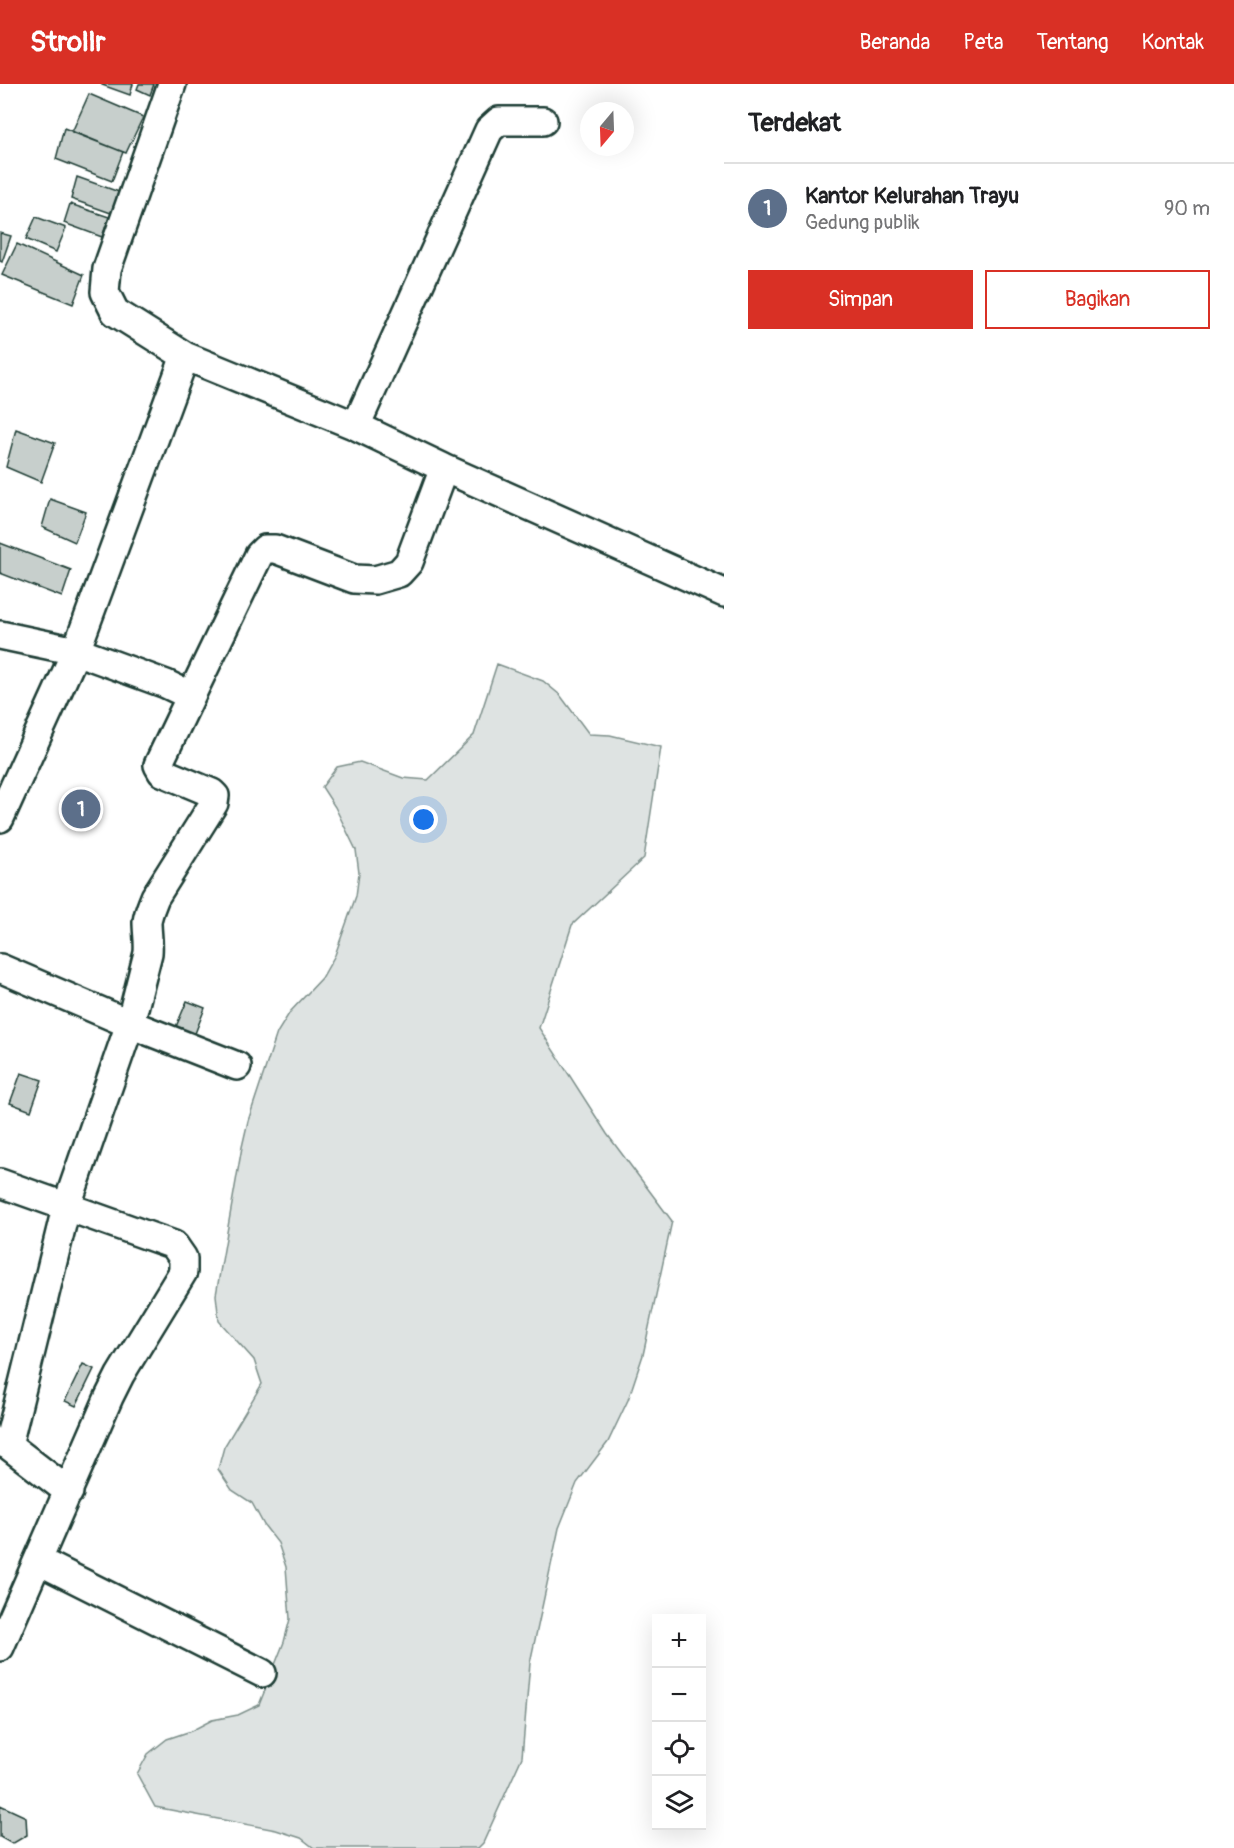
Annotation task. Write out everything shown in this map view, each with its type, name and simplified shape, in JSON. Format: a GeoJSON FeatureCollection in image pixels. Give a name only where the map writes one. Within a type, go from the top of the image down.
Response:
{"type":"FeatureCollection","features":[{"type":"Feature","properties":{"kind":"street"},"geometry":{"type":"LineString","coordinates":[[172,84],[107,269],[105,292],[115,312],[185,356],[356,426],[444,468],[724,593]]}},
{"type":"Feature","properties":{"kind":"street"},"geometry":{"type":"LineString","coordinates":[[356,426],[489,130],[499,122],[543,120]]}},
{"type":"Feature","properties":{"kind":"street"},"geometry":{"type":"LineString","coordinates":[[0,818],[76,651],[185,356]]}},
{"type":"Feature","properties":{"kind":"street"},"geometry":{"type":"LineString","coordinates":[[69,1492],[4,1444],[66,1208],[130,1024],[148,953],[149,912],[155,897],[214,803],[215,796],[212,793],[162,772],[158,765],[259,555],[265,549],[275,549],[354,579],[375,580],[399,573],[409,562],[444,468]]}},
{"type":"Feature","properties":{"kind":"street"},"geometry":{"type":"LineString","coordinates":[[0,635],[76,651],[166,684],[191,696]]}},
{"type":"Feature","properties":{"kind":"street"},"geometry":{"type":"LineString","coordinates":[[0,968],[130,1024],[237,1066]]}},
{"type":"Feature","properties":{"kind":"street"},"geometry":{"type":"LineString","coordinates":[[0,1183],[174,1245],[183,1258],[183,1272],[109,1397],[0,1647]]}},
{"type":"Feature","properties":{"kind":"street"},"geometry":{"type":"LineString","coordinates":[[39,1561],[262,1673]]}},
{"type":"Feature","properties":{"kind":"shaded area"},"geometry":{"type":"Polygon","coordinates":[[[497,664],[543,681],[560,695],[589,734],[610,735],[661,747],[644,858],[572,925],[539,1028],[607,1134],[672,1221],[643,1355],[628,1400],[608,1442],[577,1483],[559,1528],[530,1663],[522,1757],[483,1843],[478,1848],[314,1848],[301,1838],[276,1830],[155,1807],[137,1774],[148,1754],[167,1739],[191,1731],[212,1720],[238,1715],[259,1705],[284,1642],[290,1619],[286,1567],[278,1543],[264,1525],[252,1503],[232,1490],[218,1469],[224,1447],[262,1384],[254,1360],[219,1321],[216,1295],[248,1121],[277,1033],[290,1012],[322,978],[335,955],[356,896],[359,873],[356,850],[335,807],[322,787],[337,767],[360,762],[403,778],[428,780],[474,735],[497,664]]]}},
{"type":"Feature","properties":{"kind":"building"},"geometry":{"type":"Polygon","coordinates":[[[103,84],[133,84],[130,95],[103,84]]]}},
{"type":"Feature","properties":{"kind":"building"},"geometry":{"type":"Polygon","coordinates":[[[139,84],[154,84],[150,95],[137,89],[139,84]]]}},
{"type":"Feature","properties":{"kind":"building"},"geometry":{"type":"Polygon","coordinates":[[[89,94],[143,117],[126,153],[72,132],[89,94]]]}},
{"type":"Feature","properties":{"kind":"building"},"geometry":{"type":"Polygon","coordinates":[[[64,128],[123,152],[112,181],[56,159],[64,128]]]}},
{"type":"Feature","properties":{"kind":"building"},"geometry":{"type":"Polygon","coordinates":[[[77,177],[119,192],[111,213],[71,199],[77,177]]]}},
{"type":"Feature","properties":{"kind":"building"},"geometry":{"type":"Polygon","coordinates":[[[70,204],[109,217],[102,237],[64,223],[70,204]]]}},
{"type":"Feature","properties":{"kind":"building"},"geometry":{"type":"Polygon","coordinates":[[[36,217],[66,228],[56,252],[26,239],[36,217]]]}},
{"type":"Feature","properties":{"kind":"building"},"geometry":{"type":"Polygon","coordinates":[[[0,233],[11,236],[2,262],[0,261],[0,233]]]}},
{"type":"Feature","properties":{"kind":"building"},"geometry":{"type":"Polygon","coordinates":[[[17,244],[84,275],[73,304],[2,275],[17,244]]]}},
{"type":"Feature","properties":{"kind":"building"},"geometry":{"type":"Polygon","coordinates":[[[16,429],[55,443],[41,482],[6,467],[16,429]]]}},
{"type":"Feature","properties":{"kind":"building"},"geometry":{"type":"Polygon","coordinates":[[[50,499],[86,512],[75,542],[42,527],[50,499]]]}},
{"type":"Feature","properties":{"kind":"building"},"geometry":{"type":"Polygon","coordinates":[[[0,543],[71,570],[62,597],[0,573],[0,543]]]}},
{"type":"Feature","properties":{"kind":"building"},"geometry":{"type":"Polygon","coordinates":[[[187,1001],[205,1008],[194,1036],[175,1029],[187,1001]]]}},
{"type":"Feature","properties":{"kind":"building"},"geometry":{"type":"Polygon","coordinates":[[[21,1073],[42,1080],[31,1111],[10,1103],[21,1073]]]}},
{"type":"Feature","properties":{"kind":"building"},"geometry":{"type":"Polygon","coordinates":[[[83,1364],[94,1369],[76,1406],[65,1401],[83,1364]]]}},
{"type":"Feature","properties":{"kind":"building"},"geometry":{"type":"Polygon","coordinates":[[[0,1805],[26,1817],[27,1835],[12,1844],[0,1837],[0,1805]]]}},
{"type":"Feature","properties":{"kind":"place","name":"Kantor Kelurahan Trayu"},"geometry":{"type":"Point","coordinates":[81,809]}}]}
